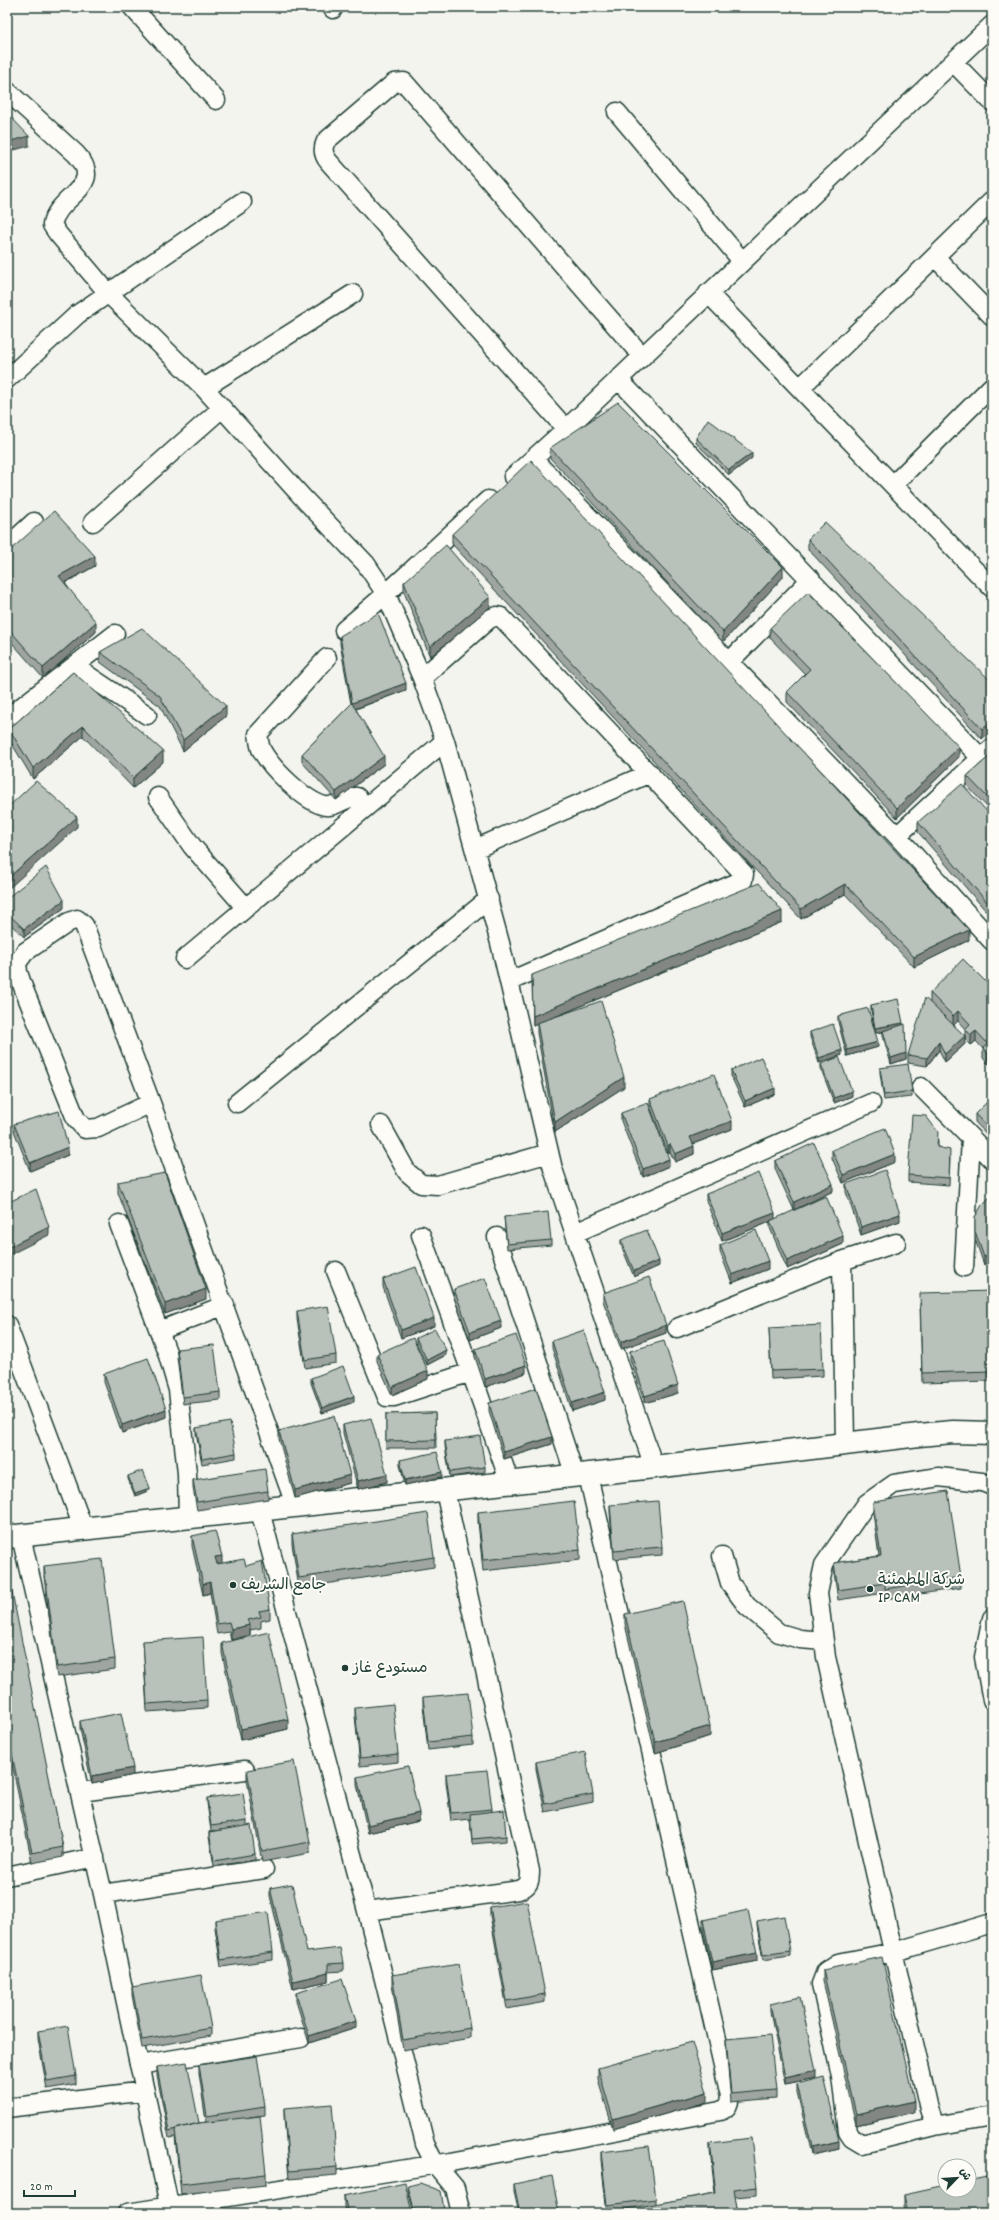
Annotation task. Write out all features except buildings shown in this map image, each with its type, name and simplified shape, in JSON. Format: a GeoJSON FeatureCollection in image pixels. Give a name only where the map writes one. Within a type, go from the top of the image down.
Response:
{"type":"FeatureCollection","features":[{"type":"Feature","properties":{"kind":"main road"},"geometry":{"type":"LineString","coordinates":[[14,1537],[445,1491],[952,1432],[992,1433]]}},
{"type":"Feature","properties":{"kind":"street"},"geometry":{"type":"LineString","coordinates":[[132,7],[216,100]]}},
{"type":"Feature","properties":{"kind":"street"},"geometry":{"type":"LineString","coordinates":[[344,630],[386,594],[566,429],[708,293],[954,63],[992,25]]}},
{"type":"Feature","properties":{"kind":"street"},"geometry":{"type":"LineString","coordinates":[[954,63],[992,102]]}},
{"type":"Feature","properties":{"kind":"street"},"geometry":{"type":"LineString","coordinates":[[566,429],[328,162],[324,156],[322,148],[326,141],[394,82],[404,82],[642,356]]}},
{"type":"Feature","properties":{"kind":"street"},"geometry":{"type":"LineString","coordinates":[[7,92],[84,162],[88,170],[84,183],[53,216],[52,225],[108,293],[204,388],[366,564],[386,594],[422,678],[445,741],[510,981],[549,1153],[654,1467]]}},
{"type":"Feature","properties":{"kind":"street"},"geometry":{"type":"LineString","coordinates":[[617,112],[742,261]]}},
{"type":"Feature","properties":{"kind":"street"},"geometry":{"type":"LineString","coordinates":[[800,388],[992,201]]}},
{"type":"Feature","properties":{"kind":"street"},"geometry":{"type":"LineString","coordinates":[[7,379],[78,314],[242,202]]}},
{"type":"Feature","properties":{"kind":"street"},"geometry":{"type":"LineString","coordinates":[[935,257],[992,316]]}},
{"type":"Feature","properties":{"kind":"street"},"geometry":{"type":"LineString","coordinates":[[708,293],[893,485],[990,581]]}},
{"type":"Feature","properties":{"kind":"street"},"geometry":{"type":"LineString","coordinates":[[204,388],[353,294]]}},
{"type":"Feature","properties":{"kind":"street"},"geometry":{"type":"LineString","coordinates":[[618,379],[811,580],[987,753],[897,836]]}},
{"type":"Feature","properties":{"kind":"street"},"geometry":{"type":"LineString","coordinates":[[893,485],[992,386]]}},
{"type":"Feature","properties":{"kind":"street"},"geometry":{"type":"LineString","coordinates":[[93,522],[222,408]]}},
{"type":"Feature","properties":{"kind":"street"},"geometry":{"type":"LineString","coordinates":[[533,459],[897,836],[992,941]]}},
{"type":"Feature","properties":{"kind":"street"},"geometry":{"type":"LineString","coordinates":[[7,547],[34,522]]}},
{"type":"Feature","properties":{"kind":"street"},"geometry":{"type":"LineString","coordinates":[[729,662],[811,580]]}},
{"type":"Feature","properties":{"kind":"street"},"geometry":{"type":"LineString","coordinates":[[422,678],[489,619],[497,616],[501,617],[741,869],[745,878],[510,981]]}},
{"type":"Feature","properties":{"kind":"street"},"geometry":{"type":"LineString","coordinates":[[7,718],[115,634]]}},
{"type":"Feature","properties":{"kind":"street"},"geometry":{"type":"LineString","coordinates":[[327,658],[258,734],[261,749],[281,775],[306,797],[325,806],[338,803],[350,796],[357,797],[366,808]]}},
{"type":"Feature","properties":{"kind":"street"},"geometry":{"type":"LineString","coordinates":[[74,666],[147,714]]}},
{"type":"Feature","properties":{"kind":"street"},"geometry":{"type":"LineString","coordinates":[[185,959],[445,741]]}},
{"type":"Feature","properties":{"kind":"street"},"geometry":{"type":"LineString","coordinates":[[475,849],[650,773]]}},
{"type":"Feature","properties":{"kind":"street"},"geometry":{"type":"LineString","coordinates":[[158,797],[192,846],[246,908]]}},
{"type":"Feature","properties":{"kind":"street"},"geometry":{"type":"LineString","coordinates":[[237,1103],[489,899]]}},
{"type":"Feature","properties":{"kind":"street"},"geometry":{"type":"LineString","coordinates":[[151,1103],[98,1128],[85,1129],[76,1119],[23,987],[17,963],[25,952],[69,922],[77,920],[84,925],[151,1103],[296,1507]]}},
{"type":"Feature","properties":{"kind":"street"},"geometry":{"type":"LineString","coordinates":[[921,1087],[992,1159]]}},
{"type":"Feature","properties":{"kind":"street"},"geometry":{"type":"LineString","coordinates":[[575,1233],[871,1103]]}},
{"type":"Feature","properties":{"kind":"street"},"geometry":{"type":"LineString","coordinates":[[381,1125],[407,1172],[421,1184],[438,1185],[549,1153]]}},
{"type":"Feature","properties":{"kind":"street"},"geometry":{"type":"LineString","coordinates":[[964,1267],[972,1138]]}},
{"type":"Feature","properties":{"kind":"street"},"geometry":{"type":"LineString","coordinates":[[118,1224],[159,1331],[178,1390],[182,1409],[187,1473],[188,1518]]}},
{"type":"Feature","properties":{"kind":"street"},"geometry":{"type":"LineString","coordinates":[[421,1234],[510,1483]]}},
{"type":"Feature","properties":{"kind":"street"},"geometry":{"type":"LineString","coordinates":[[127,2213],[169,2205],[435,2164],[720,2111],[726,2109],[729,2105],[730,2096],[582,1475],[497,1237]]}},
{"type":"Feature","properties":{"kind":"street"},"geometry":{"type":"LineString","coordinates":[[677,1328],[842,1261],[896,1242]]}},
{"type":"Feature","properties":{"kind":"street"},"geometry":{"type":"LineString","coordinates":[[842,1261],[845,1444]]}},
{"type":"Feature","properties":{"kind":"street"},"geometry":{"type":"LineString","coordinates":[[336,1271],[387,1397],[394,1397],[471,1372]]}},
{"type":"Feature","properties":{"kind":"street"},"geometry":{"type":"LineString","coordinates":[[159,1331],[224,1305]]}},
{"type":"Feature","properties":{"kind":"street"},"geometry":{"type":"LineString","coordinates":[[7,1325],[84,1530]]}},
{"type":"Feature","properties":{"kind":"street"},"geometry":{"type":"LineString","coordinates":[[935,2126],[929,2109],[824,1641],[818,1593],[824,1565],[867,1503],[894,1484],[939,1477],[982,1482],[992,1486]]}},
{"type":"Feature","properties":{"kind":"street"},"geometry":{"type":"LineString","coordinates":[[367,1911],[518,1890],[527,1887],[530,1882],[530,1871],[445,1491]]}},
{"type":"Feature","properties":{"kind":"street"},"geometry":{"type":"LineString","coordinates":[[260,1511],[367,1911],[425,2144],[435,2164],[455,2188],[461,2213]]}},
{"type":"Feature","properties":{"kind":"street"},"geometry":{"type":"LineString","coordinates":[[14,1537],[80,1792],[169,2205]]}},
{"type":"Feature","properties":{"kind":"street"},"geometry":{"type":"LineString","coordinates":[[722,1556],[730,1583],[747,1606],[779,1633],[800,1638],[824,1641]]}},
{"type":"Feature","properties":{"kind":"street"},"geometry":{"type":"LineString","coordinates":[[992,1618],[984,1657],[992,1700]]}},
{"type":"Feature","properties":{"kind":"street"},"geometry":{"type":"LineString","coordinates":[[80,1792],[245,1770]]}},
{"type":"Feature","properties":{"kind":"street"},"geometry":{"type":"LineString","coordinates":[[7,1876],[95,1857]]}},
{"type":"Feature","properties":{"kind":"street"},"geometry":{"type":"LineString","coordinates":[[103,1894],[264,1869]]}},
{"type":"Feature","properties":{"kind":"street"},"geometry":{"type":"LineString","coordinates":[[992,1923],[894,1952],[838,1963],[826,1971],[821,1984],[840,2077],[848,2132],[862,2144],[935,2126],[948,2125],[992,2116]]}},
{"type":"Feature","properties":{"kind":"street"},"geometry":{"type":"LineString","coordinates":[[139,2065],[300,2038]]}},
{"type":"Feature","properties":{"kind":"street"},"geometry":{"type":"LineString","coordinates":[[7,2108],[145,2091]]}},
{"type":"Feature","properties":{"kind":"place","name":"جامع الشريف"},"geometry":{"type":"Point","coordinates":[233,1585]}},
{"type":"Feature","properties":{"kind":"place","name":"شركة المطمئنة IP CAM"},"geometry":{"type":"Point","coordinates":[870,1589]}},
{"type":"Feature","properties":{"kind":"place","name":"مستودع غاز"},"geometry":{"type":"Point","coordinates":[345,1668]}}]}
